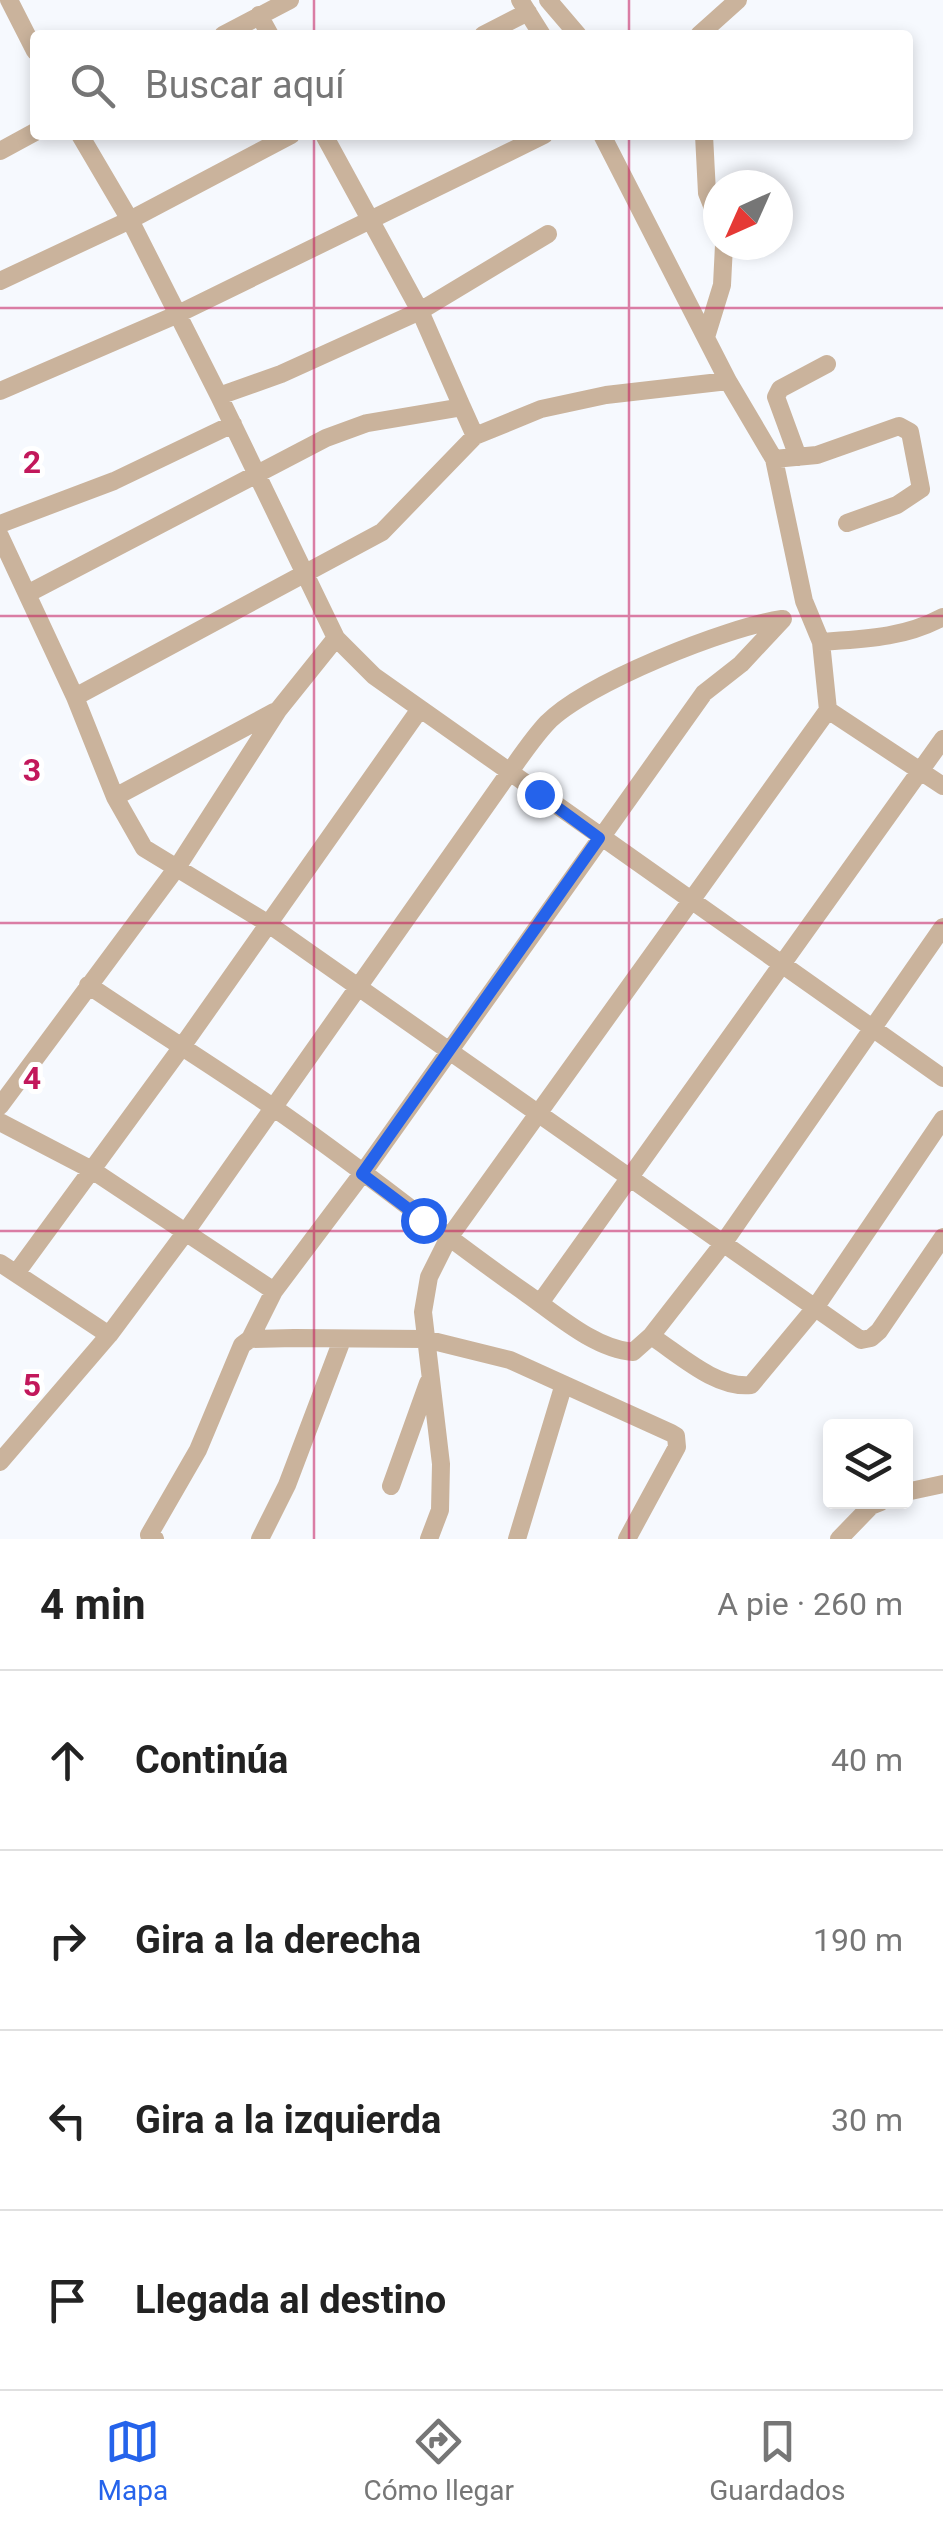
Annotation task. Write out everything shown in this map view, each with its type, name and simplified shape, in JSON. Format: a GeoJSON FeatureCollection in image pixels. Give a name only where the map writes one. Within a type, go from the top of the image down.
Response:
{"type":"FeatureCollection","features":[{"type":"Feature","properties":{"kind":"street"},"geometry":{"type":"LineString","coordinates":[[232,30],[290,0]]}},
{"type":"Feature","properties":{"kind":"street"},"geometry":{"type":"LineString","coordinates":[[548,0],[574,30]]}},
{"type":"Feature","properties":{"kind":"street"},"geometry":{"type":"LineString","coordinates":[[705,30],[736,2]]}},
{"type":"Feature","properties":{"kind":"street"},"geometry":{"type":"LineString","coordinates":[[724,30],[736,2]]}},
{"type":"Feature","properties":{"kind":"street"},"geometry":{"type":"LineString","coordinates":[[11,4],[30,41]]}},
{"type":"Feature","properties":{"kind":"street"},"geometry":{"type":"LineString","coordinates":[[490,30],[524,6],[539,30]]}},
{"type":"Feature","properties":{"kind":"street"},"geometry":{"type":"LineString","coordinates":[[259,14],[267,30]]}},
{"type":"Feature","properties":{"kind":"street"},"geometry":{"type":"LineString","coordinates":[[0,151],[30,135]]}},
{"type":"Feature","properties":{"kind":"street"},"geometry":{"type":"LineString","coordinates":[[83,140],[130,220],[220,396],[336,638],[374,676],[943,1078]]}},
{"type":"Feature","properties":{"kind":"street"},"geometry":{"type":"LineString","coordinates":[[0,280],[130,220],[281,140]]}},
{"type":"Feature","properties":{"kind":"street"},"geometry":{"type":"LineString","coordinates":[[327,140],[420,311],[474,436]]}},
{"type":"Feature","properties":{"kind":"street"},"geometry":{"type":"LineString","coordinates":[[0,391],[176,315],[534,140]]}},
{"type":"Feature","properties":{"kind":"street"},"geometry":{"type":"LineString","coordinates":[[429,1539],[440,1510],[441,1464],[423,1312],[428,1277],[448,1239],[828,710],[821,642],[804,601],[774,459],[728,381],[605,140]]}},
{"type":"Feature","properties":{"kind":"street"},"geometry":{"type":"LineString","coordinates":[[704,140],[706,170]]}},
{"type":"Feature","properties":{"kind":"street"},"geometry":{"type":"LineString","coordinates":[[220,396],[280,374],[420,311],[548,234]]}},
{"type":"Feature","properties":{"kind":"street"},"geometry":{"type":"LineString","coordinates":[[706,337],[722,285],[723,260]]}},
{"type":"Feature","properties":{"kind":"street"},"geometry":{"type":"LineString","coordinates":[[798,457],[776,397],[780,389],[828,364]]}},
{"type":"Feature","properties":{"kind":"street"},"geometry":{"type":"LineString","coordinates":[[76,697],[382,532],[474,436],[542,409],[606,394],[728,381]]}},
{"type":"Feature","properties":{"kind":"street"},"geometry":{"type":"LineString","coordinates":[[27,594],[326,438],[367,423],[462,407]]}},
{"type":"Feature","properties":{"kind":"street"},"geometry":{"type":"LineString","coordinates":[[0,524],[114,480],[233,424]]}},
{"type":"Feature","properties":{"kind":"street"},"geometry":{"type":"LineString","coordinates":[[774,459],[817,455],[899,426],[910,432],[921,489],[897,504],[846,523]]}},
{"type":"Feature","properties":{"kind":"street"},"geometry":{"type":"LineString","coordinates":[[0,538],[76,697],[116,797],[144,848],[267,922],[861,1340],[870,1338],[943,1237]]}},
{"type":"Feature","properties":{"kind":"street"},"geometry":{"type":"LineString","coordinates":[[150,1538],[198,1450],[235,1357],[250,1339],[274,1290],[362,1174],[704,693],[741,664],[804,601]]}},
{"type":"Feature","properties":{"kind":"street"},"geometry":{"type":"LineString","coordinates":[[821,642],[894,636],[943,617]]}},
{"type":"Feature","properties":{"kind":"street"},"geometry":{"type":"LineString","coordinates":[[0,1462],[109,1334],[185,1233],[548,722],[589,692],[754,623],[782,619]]}},
{"type":"Feature","properties":{"kind":"street"},"geometry":{"type":"LineString","coordinates":[[0,1106],[178,866],[279,709],[336,638]]}},
{"type":"Feature","properties":{"kind":"street"},"geometry":{"type":"LineString","coordinates":[[116,797],[279,709]]}},
{"type":"Feature","properties":{"kind":"street"},"geometry":{"type":"LineString","coordinates":[[109,1334],[8,1267],[92,1170],[420,709]]}},
{"type":"Feature","properties":{"kind":"street"},"geometry":{"type":"LineString","coordinates":[[828,710],[943,786]]}},
{"type":"Feature","properties":{"kind":"street"},"geometry":{"type":"LineString","coordinates":[[540,1303],[943,739]]}},
{"type":"Feature","properties":{"kind":"street"},"geometry":{"type":"LineString","coordinates":[[88,985],[274,1108],[540,1303],[595,1339],[620,1351],[633,1352],[651,1336],[722,1245],[943,927]]}},
{"type":"Feature","properties":{"kind":"street"},"geometry":{"type":"LineString","coordinates":[[651,1336],[705,1372],[738,1386],[751,1385],[815,1308],[943,1119]]}},
{"type":"Feature","properties":{"kind":"street"},"geometry":{"type":"LineString","coordinates":[[0,1122],[92,1170],[274,1290]]}},
{"type":"Feature","properties":{"kind":"street"},"geometry":{"type":"LineString","coordinates":[[250,1339],[425,1339],[510,1360],[676,1436],[676,1446],[627,1539]]}},
{"type":"Feature","properties":{"kind":"street"},"geometry":{"type":"LineString","coordinates":[[260,1539],[287,1485],[342,1340]]}},
{"type":"Feature","properties":{"kind":"street"},"geometry":{"type":"LineString","coordinates":[[391,1486],[430,1377]]}},
{"type":"Feature","properties":{"kind":"street"},"geometry":{"type":"LineString","coordinates":[[517,1539],[564,1387]]}},
{"type":"Feature","properties":{"kind":"street"},"geometry":{"type":"LineString","coordinates":[[913,1490],[943,1484]]}},
{"type":"Feature","properties":{"kind":"street"},"geometry":{"type":"LineString","coordinates":[[849,1535],[869,1509]]}},
{"type":"Feature","properties":{"kind":"route"},"geometry":{"type":"LineString","coordinates":[[423,1220],[362,1174],[599,838],[539,794]]}}]}
